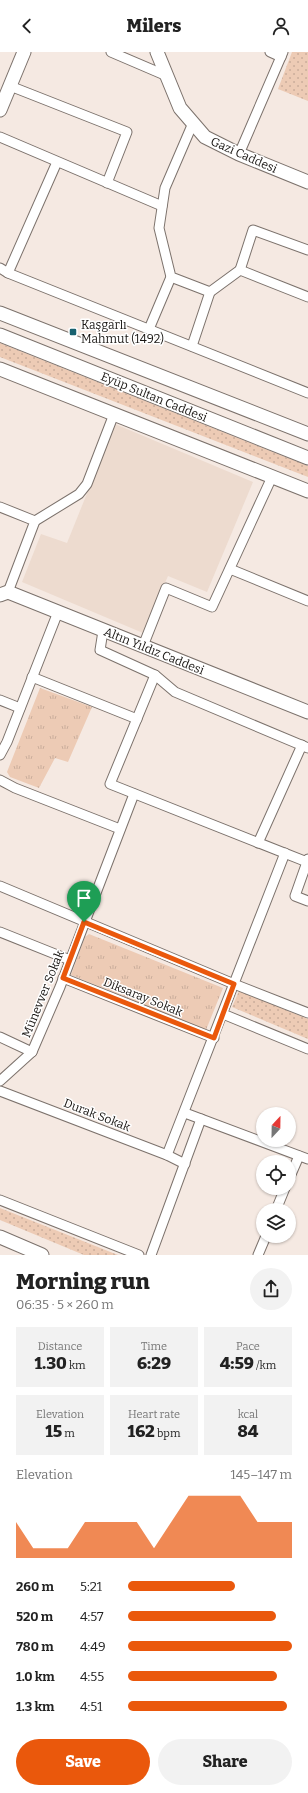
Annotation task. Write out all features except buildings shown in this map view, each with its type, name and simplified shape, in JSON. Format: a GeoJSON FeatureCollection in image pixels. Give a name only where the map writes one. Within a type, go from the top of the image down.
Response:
{"type":"FeatureCollection","features":[{"type":"Feature","properties":{"kind":"street"},"geometry":{"type":"LineString","coordinates":[[0,110],[24,52]]}},
{"type":"Feature","properties":{"kind":"street"},"geometry":{"type":"LineString","coordinates":[[111,52],[167,76]]}},
{"type":"Feature","properties":{"kind":"street","name":"Gazi Caddesi"},"geometry":{"type":"LineString","coordinates":[[157,52],[180,108],[205,137],[239,154],[308,182]]}},
{"type":"Feature","properties":{"kind":"street"},"geometry":{"type":"LineString","coordinates":[[239,154],[282,54],[270,52]]}},
{"type":"Feature","properties":{"kind":"street"},"geometry":{"type":"LineString","coordinates":[[10,86],[127,132],[107,183]]}},
{"type":"Feature","properties":{"kind":"street"},"geometry":{"type":"LineString","coordinates":[[149,329],[171,277],[159,228],[165,188],[193,123]]}},
{"type":"Feature","properties":{"kind":"street"},"geometry":{"type":"LineString","coordinates":[[0,138],[162,206]]}},
{"type":"Feature","properties":{"kind":"street"},"geometry":{"type":"LineString","coordinates":[[57,162],[4,270],[308,392]]}},
{"type":"Feature","properties":{"kind":"street"},"geometry":{"type":"LineString","coordinates":[[192,346],[210,292],[240,270],[253,230],[308,250]]}},
{"type":"Feature","properties":{"kind":"street"},"geometry":{"type":"LineString","coordinates":[[240,270],[308,296]]}},
{"type":"Feature","properties":{"kind":"street"},"geometry":{"type":"LineString","coordinates":[[171,277],[210,292]]}},
{"type":"Feature","properties":{"kind":"street","name":"Eyüp Sultan Caddesi"},"geometry":{"type":"LineString","coordinates":[[0,313],[308,434]]}},
{"type":"Feature","properties":{"kind":"street","name":"Eyüp Sultan Caddesi"},"geometry":{"type":"LineString","coordinates":[[0,335],[308,458]]}},
{"type":"Feature","properties":{"kind":"street"},"geometry":{"type":"LineString","coordinates":[[0,369],[308,491]]}},
{"type":"Feature","properties":{"kind":"street"},"geometry":{"type":"LineString","coordinates":[[4,594],[35,521],[80,494],[87,484],[114,414]]}},
{"type":"Feature","properties":{"kind":"street"},"geometry":{"type":"LineString","coordinates":[[143,646],[166,588],[212,607],[272,477]]}},
{"type":"Feature","properties":{"kind":"street"},"geometry":{"type":"LineString","coordinates":[[0,507],[35,521]]}},
{"type":"Feature","properties":{"kind":"street"},"geometry":{"type":"LineString","coordinates":[[230,569],[308,601]]}},
{"type":"Feature","properties":{"kind":"street","name":"Altın Yıldız Caddesi"},"geometry":{"type":"LineString","coordinates":[[4,594],[58,612],[308,712]]}},
{"type":"Feature","properties":{"kind":"street"},"geometry":{"type":"LineString","coordinates":[[0,755],[58,612]]}},
{"type":"Feature","properties":{"kind":"street"},"geometry":{"type":"LineString","coordinates":[[103,631],[100,650],[155,675],[175,692],[305,747],[258,843]]}},
{"type":"Feature","properties":{"kind":"street"},"geometry":{"type":"LineString","coordinates":[[155,675],[110,784],[258,843],[307,860],[295,896],[308,902]]}},
{"type":"Feature","properties":{"kind":"street"},"geometry":{"type":"LineString","coordinates":[[32,677],[137,719]]}},
{"type":"Feature","properties":{"kind":"street"},"geometry":{"type":"LineString","coordinates":[[0,700],[20,708]]}},
{"type":"Feature","properties":{"kind":"street"},"geometry":{"type":"LineString","coordinates":[[0,780],[15,788],[120,829]]}},
{"type":"Feature","properties":{"kind":"street","name":"Münevver Sokak"},"geometry":{"type":"LineString","coordinates":[[0,1081],[32,1052],[63,978],[134,794]]}},
{"type":"Feature","properties":{"kind":"street"},"geometry":{"type":"LineString","coordinates":[[168,1155],[285,853]]}},
{"type":"Feature","properties":{"kind":"street"},"geometry":{"type":"LineString","coordinates":[[0,886],[234,984],[308,1013]]}},
{"type":"Feature","properties":{"kind":"street"},"geometry":{"type":"LineString","coordinates":[[0,932],[70,960]]}},
{"type":"Feature","properties":{"kind":"street","name":"Diksaray Sokak"},"geometry":{"type":"LineString","coordinates":[[63,978],[214,1038]]}},
{"type":"Feature","properties":{"kind":"street"},"geometry":{"type":"LineString","coordinates":[[223,1014],[308,1048]]}},
{"type":"Feature","properties":{"kind":"street"},"geometry":{"type":"LineString","coordinates":[[0,1037],[32,1052]]}},
{"type":"Feature","properties":{"kind":"street","name":"Durak Sokak"},"geometry":{"type":"LineString","coordinates":[[0,1091],[168,1155],[185,1164]]}},
{"type":"Feature","properties":{"kind":"street"},"geometry":{"type":"LineString","coordinates":[[185,1112],[308,1159]]}},
{"type":"Feature","properties":{"kind":"street"},"geometry":{"type":"LineString","coordinates":[[151,1255],[201,1119]]}},
{"type":"Feature","properties":{"kind":"street"},"geometry":{"type":"LineString","coordinates":[[296,1163],[299,1156]]}},
{"type":"Feature","properties":{"kind":"street"},"geometry":{"type":"LineString","coordinates":[[0,1200],[139,1255]]}},
{"type":"Feature","properties":{"kind":"street"},"geometry":{"type":"LineString","coordinates":[[0,1237],[37,1254]]}},
{"type":"Feature","properties":{"kind":"street"},"geometry":{"type":"LineString","coordinates":[[258,1255],[263,1243]]}},
{"type":"Feature","properties":{"kind":"shaded area"},"geometry":{"type":"Polygon","coordinates":[[[115,424],[253,482],[207,592],[168,576],[143,633],[22,582],[41,534],[67,543],[115,424]]]}},
{"type":"Feature","properties":{"kind":"green space"},"geometry":{"type":"Polygon","coordinates":[[[292,52],[308,52],[308,101],[278,89],[292,52]]]}},
{"type":"Feature","properties":{"kind":"green space"},"geometry":{"type":"Polygon","coordinates":[[[0,343],[308,466],[308,477],[0,357],[0,343]]]}},
{"type":"Feature","properties":{"kind":"green space"},"geometry":{"type":"Polygon","coordinates":[[[40,688],[92,707],[68,762],[55,758],[39,788],[10,777],[7,772],[40,688]]]}},
{"type":"Feature","properties":{"kind":"green space"},"geometry":{"type":"Polygon","coordinates":[[[89,934],[223,988],[206,1030],[71,975],[85,937],[89,934]]]}},
{"type":"Feature","properties":{"kind":"green space"},"geometry":{"type":"Polygon","coordinates":[[[239,991],[308,1019],[308,1039],[232,1007],[239,991]]]}},
{"type":"Feature","properties":{"kind":"green space"},"geometry":{"type":"Polygon","coordinates":[[[0,1208],[118,1255],[84,1255],[0,1220],[0,1208]]]}},
{"type":"Feature","properties":{"kind":"place","name":"Kaşgarlı Mahmut (1492)"},"geometry":{"type":"Point","coordinates":[73,332]}},
{"type":"Feature","properties":{"kind":"route"},"geometry":{"type":"LineString","coordinates":[[84,922],[234,984],[214,1038],[63,978],[84,922]]}}]}
